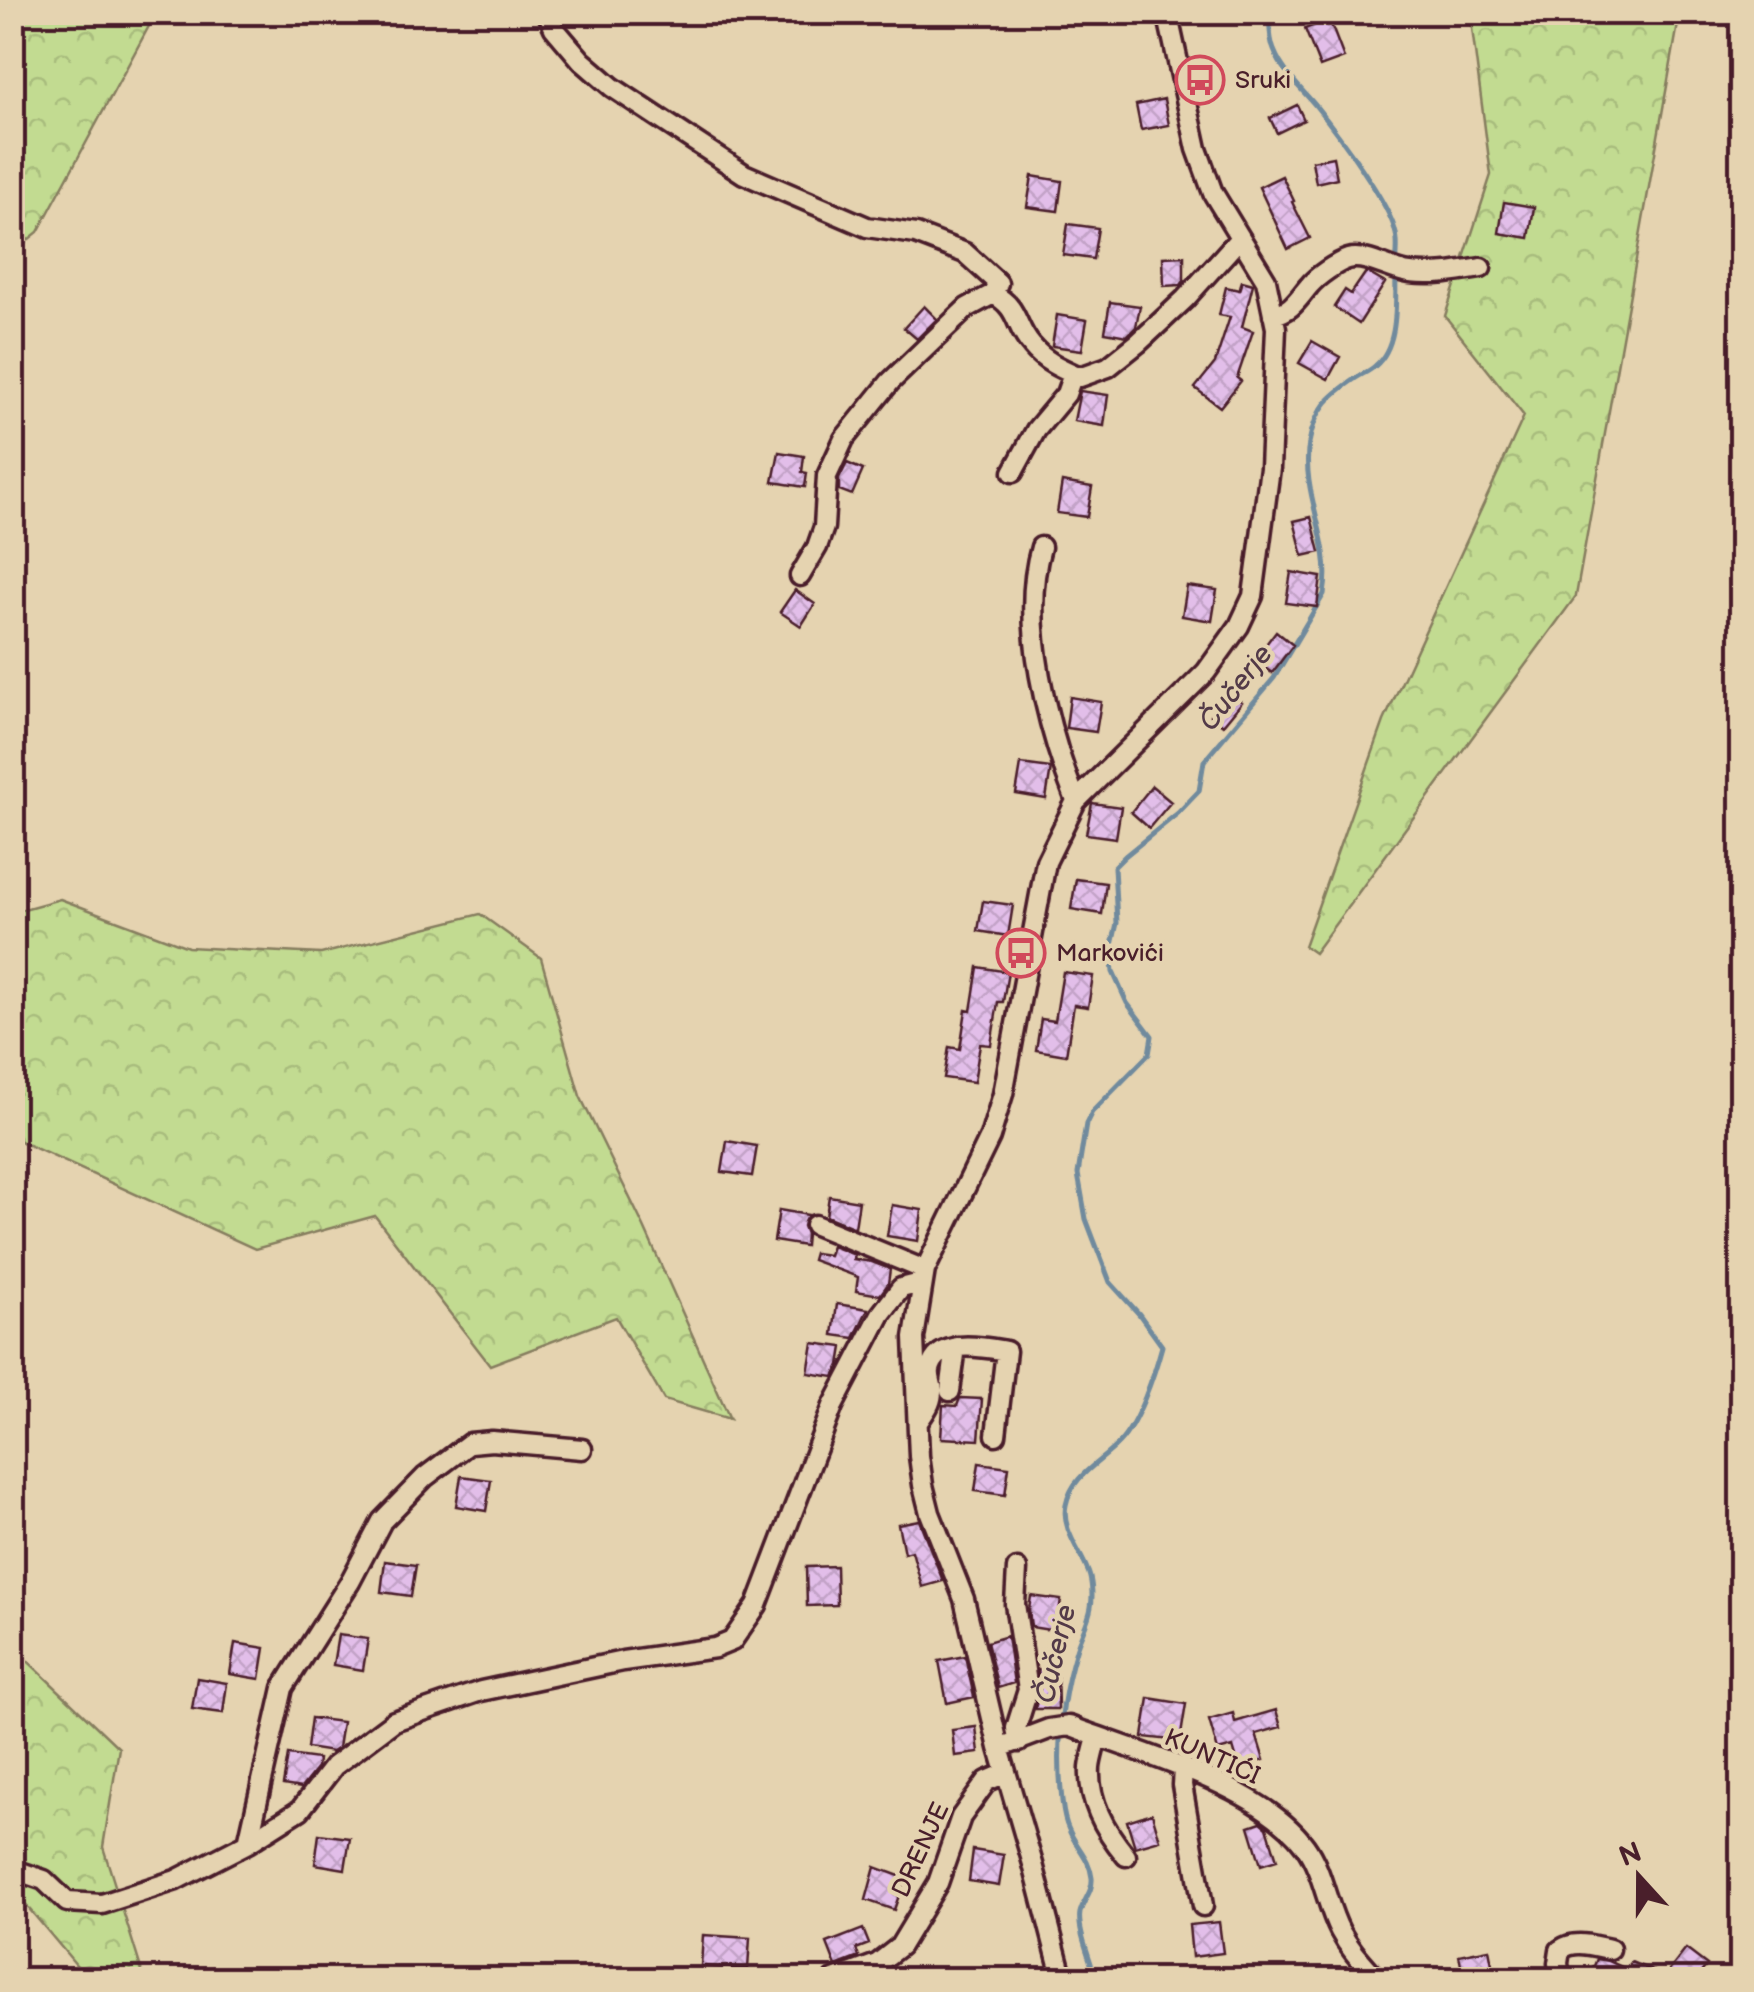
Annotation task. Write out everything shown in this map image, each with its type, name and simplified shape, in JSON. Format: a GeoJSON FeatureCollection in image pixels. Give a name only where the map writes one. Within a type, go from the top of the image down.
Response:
{"type":"FeatureCollection","features":[{"type":"Feature","properties":{"kind":"street"},"geometry":{"type":"LineString","coordinates":[[547,12],[554,28],[582,61],[612,87],[744,174],[867,227],[916,234],[965,253],[998,283],[994,294],[966,308],[890,382],[844,439],[828,476],[824,528],[800,576]]}},
{"type":"Feature","properties":{"kind":"street"},"geometry":{"type":"LineString","coordinates":[[1064,1980],[998,1748],[964,1598],[930,1513],[918,1456],[914,1338],[923,1277],[990,1137],[1004,1094],[1046,862],[1076,802],[1206,672],[1239,626],[1253,596],[1270,468],[1276,328],[1266,280],[1212,193],[1197,150],[1170,16]]}},
{"type":"Feature","properties":{"kind":"street"},"geometry":{"type":"LineString","coordinates":[[994,294],[1007,301],[1031,346],[1056,367],[1080,376],[1108,367],[1138,343],[1185,299],[1240,238]]}},
{"type":"Feature","properties":{"kind":"street"},"geometry":{"type":"LineString","coordinates":[[1274,315],[1292,308],[1311,284],[1349,259],[1369,260],[1390,269],[1420,274],[1481,268]]}},
{"type":"Feature","properties":{"kind":"street"},"geometry":{"type":"LineString","coordinates":[[1014,472],[1036,430],[1066,394],[1073,374]]}},
{"type":"Feature","properties":{"kind":"street"},"geometry":{"type":"LineString","coordinates":[[1041,547],[1033,596],[1035,638],[1049,718],[1076,802]]}},
{"type":"Feature","properties":{"kind":"street"},"geometry":{"type":"LineString","coordinates":[[815,1225],[923,1277]]}},
{"type":"Feature","properties":{"kind":"street"},"geometry":{"type":"LineString","coordinates":[[12,1869],[44,1880],[67,1902],[102,1904],[176,1880],[248,1844],[300,1810],[334,1766],[394,1721],[481,1690],[623,1661],[715,1648],[732,1641],[757,1606],[833,1406],[881,1314],[901,1288],[923,1277]]}},
{"type":"Feature","properties":{"kind":"street"},"geometry":{"type":"LineString","coordinates":[[918,1422],[933,1400],[930,1370],[941,1354],[956,1347],[977,1345],[1006,1352],[996,1434]]}},
{"type":"Feature","properties":{"kind":"street"},"geometry":{"type":"LineString","coordinates":[[950,1391],[956,1347]]}},
{"type":"Feature","properties":{"kind":"street"},"geometry":{"type":"LineString","coordinates":[[248,1844],[283,1688],[350,1582],[382,1520],[425,1477],[470,1443],[492,1441],[582,1449]]}},
{"type":"Feature","properties":{"kind":"street"},"geometry":{"type":"LineString","coordinates":[[1017,1569],[1016,1616],[1028,1690],[1016,1728],[1019,1742]]}},
{"type":"Feature","properties":{"kind":"street","name":"KUNTIĆI"},"geometry":{"type":"LineString","coordinates":[[998,1748],[1049,1729],[1069,1726],[1246,1795],[1284,1823],[1306,1848],[1339,1930],[1378,1980]]}},
{"type":"Feature","properties":{"kind":"street"},"geometry":{"type":"LineString","coordinates":[[1097,1736],[1090,1770],[1093,1792],[1110,1836],[1126,1856]]}},
{"type":"Feature","properties":{"kind":"street"},"geometry":{"type":"LineString","coordinates":[[1183,1769],[1182,1784],[1203,1906]]}},
{"type":"Feature","properties":{"kind":"street","name":"DRENJE"},"geometry":{"type":"LineString","coordinates":[[834,1980],[877,1964],[900,1946],[938,1882],[961,1817],[986,1782],[1006,1773]]}},
{"type":"Feature","properties":{"kind":"street"},"geometry":{"type":"LineString","coordinates":[[1560,1980],[1560,1950],[1567,1945],[1579,1943],[1610,1949]]}},
{"type":"Feature","properties":{"kind":"green space"},"geometry":{"type":"Polygon","coordinates":[[[13,12],[156,13],[38,232],[13,252],[13,12]]]}},
{"type":"Feature","properties":{"kind":"green space"},"geometry":{"type":"Polygon","coordinates":[[[1470,13],[1680,13],[1576,596],[1314,953],[1304,946],[1384,721],[1524,416],[1445,316],[1491,175],[1470,13]]]}},
{"type":"Feature","properties":{"kind":"green space"},"geometry":{"type":"Polygon","coordinates":[[[60,899],[188,947],[321,954],[480,914],[541,958],[580,1096],[730,1419],[664,1400],[616,1317],[490,1365],[375,1216],[255,1249],[13,1138],[13,912],[60,899]]]}},
{"type":"Feature","properties":{"kind":"green space"},"geometry":{"type":"Polygon","coordinates":[[[12,1646],[119,1748],[103,1847],[143,1975],[149,1979],[88,1979],[20,1898],[12,1766],[12,1646]]]}},
{"type":"Feature","properties":{"kind":"building"},"geometry":{"type":"Polygon","coordinates":[[[1329,19],[1344,58],[1320,67],[1305,29],[1329,19]]]}},
{"type":"Feature","properties":{"kind":"building"},"geometry":{"type":"Polygon","coordinates":[[[1164,99],[1169,125],[1141,130],[1136,105],[1164,99]]]}},
{"type":"Feature","properties":{"kind":"building"},"geometry":{"type":"Polygon","coordinates":[[[1297,105],[1304,120],[1277,133],[1270,118],[1297,105]]]}},
{"type":"Feature","properties":{"kind":"building"},"geometry":{"type":"Polygon","coordinates":[[[1333,157],[1337,178],[1316,183],[1312,161],[1333,157]]]}},
{"type":"Feature","properties":{"kind":"building"},"geometry":{"type":"Polygon","coordinates":[[[1032,176],[1062,181],[1058,211],[1027,207],[1032,176]]]}},
{"type":"Feature","properties":{"kind":"building"},"geometry":{"type":"Polygon","coordinates":[[[1282,176],[1310,238],[1288,249],[1259,187],[1282,176]]]}},
{"type":"Feature","properties":{"kind":"building"},"geometry":{"type":"Polygon","coordinates":[[[1504,202],[1534,207],[1529,238],[1499,233],[1504,202]]]}},
{"type":"Feature","properties":{"kind":"building"},"geometry":{"type":"Polygon","coordinates":[[[1068,224],[1098,228],[1093,259],[1063,255],[1068,224]]]}},
{"type":"Feature","properties":{"kind":"building"},"geometry":{"type":"Polygon","coordinates":[[[1184,256],[1184,281],[1181,285],[1164,286],[1163,257],[1184,256]]]}},
{"type":"Feature","properties":{"kind":"building"},"geometry":{"type":"Polygon","coordinates":[[[1366,272],[1385,283],[1359,324],[1334,307],[1345,290],[1351,294],[1366,272]]]}},
{"type":"Feature","properties":{"kind":"building"},"geometry":{"type":"Polygon","coordinates":[[[1242,281],[1253,284],[1242,327],[1253,331],[1237,378],[1241,381],[1220,407],[1195,388],[1215,363],[1230,317],[1219,315],[1226,287],[1239,290],[1242,281]]]}},
{"type":"Feature","properties":{"kind":"building"},"geometry":{"type":"Polygon","coordinates":[[[1110,302],[1140,306],[1136,327],[1127,336],[1105,332],[1110,302]]]}},
{"type":"Feature","properties":{"kind":"building"},"geometry":{"type":"Polygon","coordinates":[[[924,306],[937,319],[917,339],[904,328],[924,306]]]}},
{"type":"Feature","properties":{"kind":"building"},"geometry":{"type":"Polygon","coordinates":[[[1057,315],[1087,320],[1082,350],[1052,346],[1057,315]]]}},
{"type":"Feature","properties":{"kind":"building"},"geometry":{"type":"Polygon","coordinates":[[[1312,341],[1340,357],[1328,379],[1299,363],[1312,341]]]}},
{"type":"Feature","properties":{"kind":"building"},"geometry":{"type":"Polygon","coordinates":[[[1080,391],[1108,395],[1104,426],[1074,421],[1080,391]]]}},
{"type":"Feature","properties":{"kind":"building"},"geometry":{"type":"Polygon","coordinates":[[[779,452],[804,456],[805,487],[773,482],[779,452]]]}},
{"type":"Feature","properties":{"kind":"building"},"geometry":{"type":"Polygon","coordinates":[[[847,463],[863,470],[852,495],[839,490],[839,479],[847,463]]]}},
{"type":"Feature","properties":{"kind":"building"},"geometry":{"type":"Polygon","coordinates":[[[1062,482],[1092,487],[1087,517],[1057,513],[1062,482]]]}},
{"type":"Feature","properties":{"kind":"building"},"geometry":{"type":"Polygon","coordinates":[[[1311,517],[1320,552],[1303,556],[1294,521],[1311,517]]]}},
{"type":"Feature","properties":{"kind":"building"},"geometry":{"type":"Polygon","coordinates":[[[1291,572],[1321,577],[1317,607],[1286,603],[1291,572]]]}},
{"type":"Feature","properties":{"kind":"building"},"geometry":{"type":"Polygon","coordinates":[[[1187,586],[1217,590],[1212,621],[1182,616],[1187,586]]]}},
{"type":"Feature","properties":{"kind":"building"},"geometry":{"type":"Polygon","coordinates":[[[795,590],[815,604],[801,626],[780,612],[795,590]]]}},
{"type":"Feature","properties":{"kind":"building"},"geometry":{"type":"Polygon","coordinates":[[[1276,631],[1293,645],[1272,673],[1254,660],[1276,631]]]}},
{"type":"Feature","properties":{"kind":"building"},"geometry":{"type":"Polygon","coordinates":[[[1228,691],[1242,702],[1223,725],[1210,715],[1228,691]]]}},
{"type":"Feature","properties":{"kind":"building"},"geometry":{"type":"Polygon","coordinates":[[[1070,697],[1101,702],[1096,732],[1066,728],[1070,697]]]}},
{"type":"Feature","properties":{"kind":"building"},"geometry":{"type":"Polygon","coordinates":[[[1021,764],[1051,768],[1046,799],[1016,794],[1021,764]]]}},
{"type":"Feature","properties":{"kind":"building"},"geometry":{"type":"Polygon","coordinates":[[[1152,786],[1171,802],[1149,828],[1131,812],[1152,786]]]}},
{"type":"Feature","properties":{"kind":"building"},"geometry":{"type":"Polygon","coordinates":[[[1092,803],[1121,807],[1116,838],[1086,834],[1092,803]]]}},
{"type":"Feature","properties":{"kind":"building"},"geometry":{"type":"Polygon","coordinates":[[[1076,879],[1106,883],[1102,914],[1071,909],[1076,879]]]}},
{"type":"Feature","properties":{"kind":"building"},"geometry":{"type":"Polygon","coordinates":[[[983,901],[1013,905],[1008,936],[978,931],[983,901]]]}},
{"type":"Feature","properties":{"kind":"building"},"geometry":{"type":"Polygon","coordinates":[[[978,967],[1008,972],[991,1045],[980,1044],[974,1082],[944,1078],[949,1047],[960,1049],[978,967]]]}},
{"type":"Feature","properties":{"kind":"building"},"geometry":{"type":"Polygon","coordinates":[[[1063,972],[1093,976],[1088,1007],[1074,1005],[1066,1055],[1036,1050],[1041,1019],[1055,1021],[1063,972]]]}},
{"type":"Feature","properties":{"kind":"building"},"geometry":{"type":"Polygon","coordinates":[[[727,1141],[757,1146],[752,1176],[722,1172],[727,1141]]]}},
{"type":"Feature","properties":{"kind":"building"},"geometry":{"type":"Polygon","coordinates":[[[829,1196],[859,1201],[855,1228],[826,1216],[829,1196]]]}},
{"type":"Feature","properties":{"kind":"building"},"geometry":{"type":"Polygon","coordinates":[[[892,1205],[922,1210],[918,1241],[887,1236],[892,1205]]]}},
{"type":"Feature","properties":{"kind":"building"},"geometry":{"type":"Polygon","coordinates":[[[779,1210],[808,1215],[803,1226],[805,1246],[774,1241],[779,1210]]]}},
{"type":"Feature","properties":{"kind":"building"},"geometry":{"type":"Polygon","coordinates":[[[832,1246],[855,1255],[853,1259],[890,1269],[888,1284],[880,1295],[856,1291],[858,1277],[812,1260],[814,1253],[829,1255],[832,1246]]]}},
{"type":"Feature","properties":{"kind":"building"},"geometry":{"type":"Polygon","coordinates":[[[837,1304],[868,1309],[854,1338],[833,1335],[837,1304]]]}},
{"type":"Feature","properties":{"kind":"building"},"geometry":{"type":"Polygon","coordinates":[[[813,1343],[843,1347],[834,1377],[808,1373],[813,1343]]]}},
{"type":"Feature","properties":{"kind":"building"},"geometry":{"type":"Polygon","coordinates":[[[960,1398],[982,1399],[979,1440],[941,1438],[943,1405],[957,1406],[960,1398]]]}},
{"type":"Feature","properties":{"kind":"building"},"geometry":{"type":"Polygon","coordinates":[[[979,1463],[1009,1467],[1005,1495],[975,1491],[979,1463]]]}},
{"type":"Feature","properties":{"kind":"building"},"geometry":{"type":"Polygon","coordinates":[[[461,1476],[491,1480],[486,1511],[456,1506],[461,1476]]]}},
{"type":"Feature","properties":{"kind":"building"},"geometry":{"type":"Polygon","coordinates":[[[919,1520],[943,1581],[922,1587],[912,1551],[904,1553],[898,1524],[919,1520]]]}},
{"type":"Feature","properties":{"kind":"building"},"geometry":{"type":"Polygon","coordinates":[[[385,1561],[416,1565],[411,1596],[381,1592],[385,1561]]]}},
{"type":"Feature","properties":{"kind":"building"},"geometry":{"type":"Polygon","coordinates":[[[836,1566],[837,1605],[807,1606],[806,1567],[836,1566]]]}},
{"type":"Feature","properties":{"kind":"building"},"geometry":{"type":"Polygon","coordinates":[[[1031,1596],[1061,1600],[1056,1631],[1031,1627],[1031,1596]]]}},
{"type":"Feature","properties":{"kind":"building"},"geometry":{"type":"Polygon","coordinates":[[[338,1635],[368,1639],[363,1670],[333,1665],[338,1635]]]}},
{"type":"Feature","properties":{"kind":"building"},"geometry":{"type":"Polygon","coordinates":[[[1007,1636],[1014,1683],[998,1688],[987,1642],[1007,1636]]]}},
{"type":"Feature","properties":{"kind":"building"},"geometry":{"type":"Polygon","coordinates":[[[235,1643],[265,1648],[260,1679],[230,1674],[235,1643]]]}},
{"type":"Feature","properties":{"kind":"building"},"geometry":{"type":"Polygon","coordinates":[[[965,1656],[974,1697],[947,1703],[939,1661],[965,1656]]]}},
{"type":"Feature","properties":{"kind":"building"},"geometry":{"type":"Polygon","coordinates":[[[1038,1670],[1057,1670],[1058,1709],[1035,1709],[1040,1689],[1038,1670]]]}},
{"type":"Feature","properties":{"kind":"building"},"geometry":{"type":"Polygon","coordinates":[[[197,1678],[227,1683],[223,1713],[192,1709],[197,1678]]]}},
{"type":"Feature","properties":{"kind":"building"},"geometry":{"type":"Polygon","coordinates":[[[1149,1698],[1186,1704],[1180,1741],[1143,1737],[1149,1698]]]}},
{"type":"Feature","properties":{"kind":"building"},"geometry":{"type":"Polygon","coordinates":[[[1276,1710],[1281,1727],[1256,1734],[1264,1760],[1239,1767],[1233,1747],[1218,1751],[1209,1720],[1233,1713],[1235,1722],[1276,1710]]]}},
{"type":"Feature","properties":{"kind":"building"},"geometry":{"type":"Polygon","coordinates":[[[311,1718],[342,1722],[338,1748],[332,1752],[307,1748],[311,1718]]]}},
{"type":"Feature","properties":{"kind":"building"},"geometry":{"type":"Polygon","coordinates":[[[976,1727],[979,1753],[955,1756],[952,1730],[976,1727]]]}},
{"type":"Feature","properties":{"kind":"building"},"geometry":{"type":"Polygon","coordinates":[[[288,1755],[318,1759],[317,1768],[301,1788],[283,1785],[288,1755]]]}},
{"type":"Feature","properties":{"kind":"building"},"geometry":{"type":"Polygon","coordinates":[[[1152,1813],[1160,1840],[1135,1847],[1127,1821],[1152,1813]]]}},
{"type":"Feature","properties":{"kind":"building"},"geometry":{"type":"Polygon","coordinates":[[[1261,1822],[1267,1827],[1277,1860],[1261,1865],[1249,1826],[1261,1822]]]}},
{"type":"Feature","properties":{"kind":"building"},"geometry":{"type":"Polygon","coordinates":[[[319,1834],[350,1838],[345,1869],[315,1864],[319,1834]]]}},
{"type":"Feature","properties":{"kind":"building"},"geometry":{"type":"Polygon","coordinates":[[[973,1850],[1004,1855],[999,1886],[969,1881],[973,1850]]]}},
{"type":"Feature","properties":{"kind":"building"},"geometry":{"type":"Polygon","coordinates":[[[875,1867],[905,1878],[894,1910],[866,1900],[875,1867]]]}},
{"type":"Feature","properties":{"kind":"building"},"geometry":{"type":"Polygon","coordinates":[[[1219,1922],[1223,1953],[1192,1957],[1189,1925],[1219,1922]]]}},
{"type":"Feature","properties":{"kind":"building"},"geometry":{"type":"Polygon","coordinates":[[[863,1929],[869,1944],[856,1949],[859,1957],[836,1966],[827,1943],[863,1929]]]}},
{"type":"Feature","properties":{"kind":"building"},"geometry":{"type":"Polygon","coordinates":[[[703,1935],[750,1938],[748,1969],[701,1966],[703,1935]]]}},
{"type":"Feature","properties":{"kind":"building"},"geometry":{"type":"Polygon","coordinates":[[[1489,1949],[1495,1980],[1480,1980],[1478,1972],[1463,1975],[1459,1955],[1489,1949]]]}},
{"type":"Feature","properties":{"kind":"building"},"geometry":{"type":"Polygon","coordinates":[[[1686,1949],[1707,1965],[1695,1980],[1588,1980],[1597,1959],[1628,1970],[1631,1962],[1665,1976],[1686,1949]]]}},
{"type":"Feature","properties":{"kind":"waterway","name":"Čučerje"},"geometry":{"type":"LineString","coordinates":[[1096,1980],[1080,1920],[1091,1888],[1091,1871],[1066,1823],[1060,1782],[1063,1706],[1092,1598],[1089,1573],[1065,1514],[1074,1485],[1119,1443],[1133,1423],[1162,1346],[1110,1282],[1086,1219],[1078,1174],[1086,1124],[1092,1112],[1149,1054],[1152,1036],[1127,1003],[1113,972],[1111,950],[1117,923],[1114,867],[1199,791],[1204,761],[1274,678],[1324,594],[1325,556],[1307,462],[1312,431],[1330,398],[1383,357],[1394,322],[1397,243],[1392,221],[1348,149],[1282,66],[1271,41],[1269,12]]}},
{"type":"Feature","properties":{"kind":"place","name":"Sruki"},"geometry":{"type":"Point","coordinates":[1200,80]}},
{"type":"Feature","properties":{"kind":"place","name":"Markovići"},"geometry":{"type":"Point","coordinates":[1021,953]}}]}
